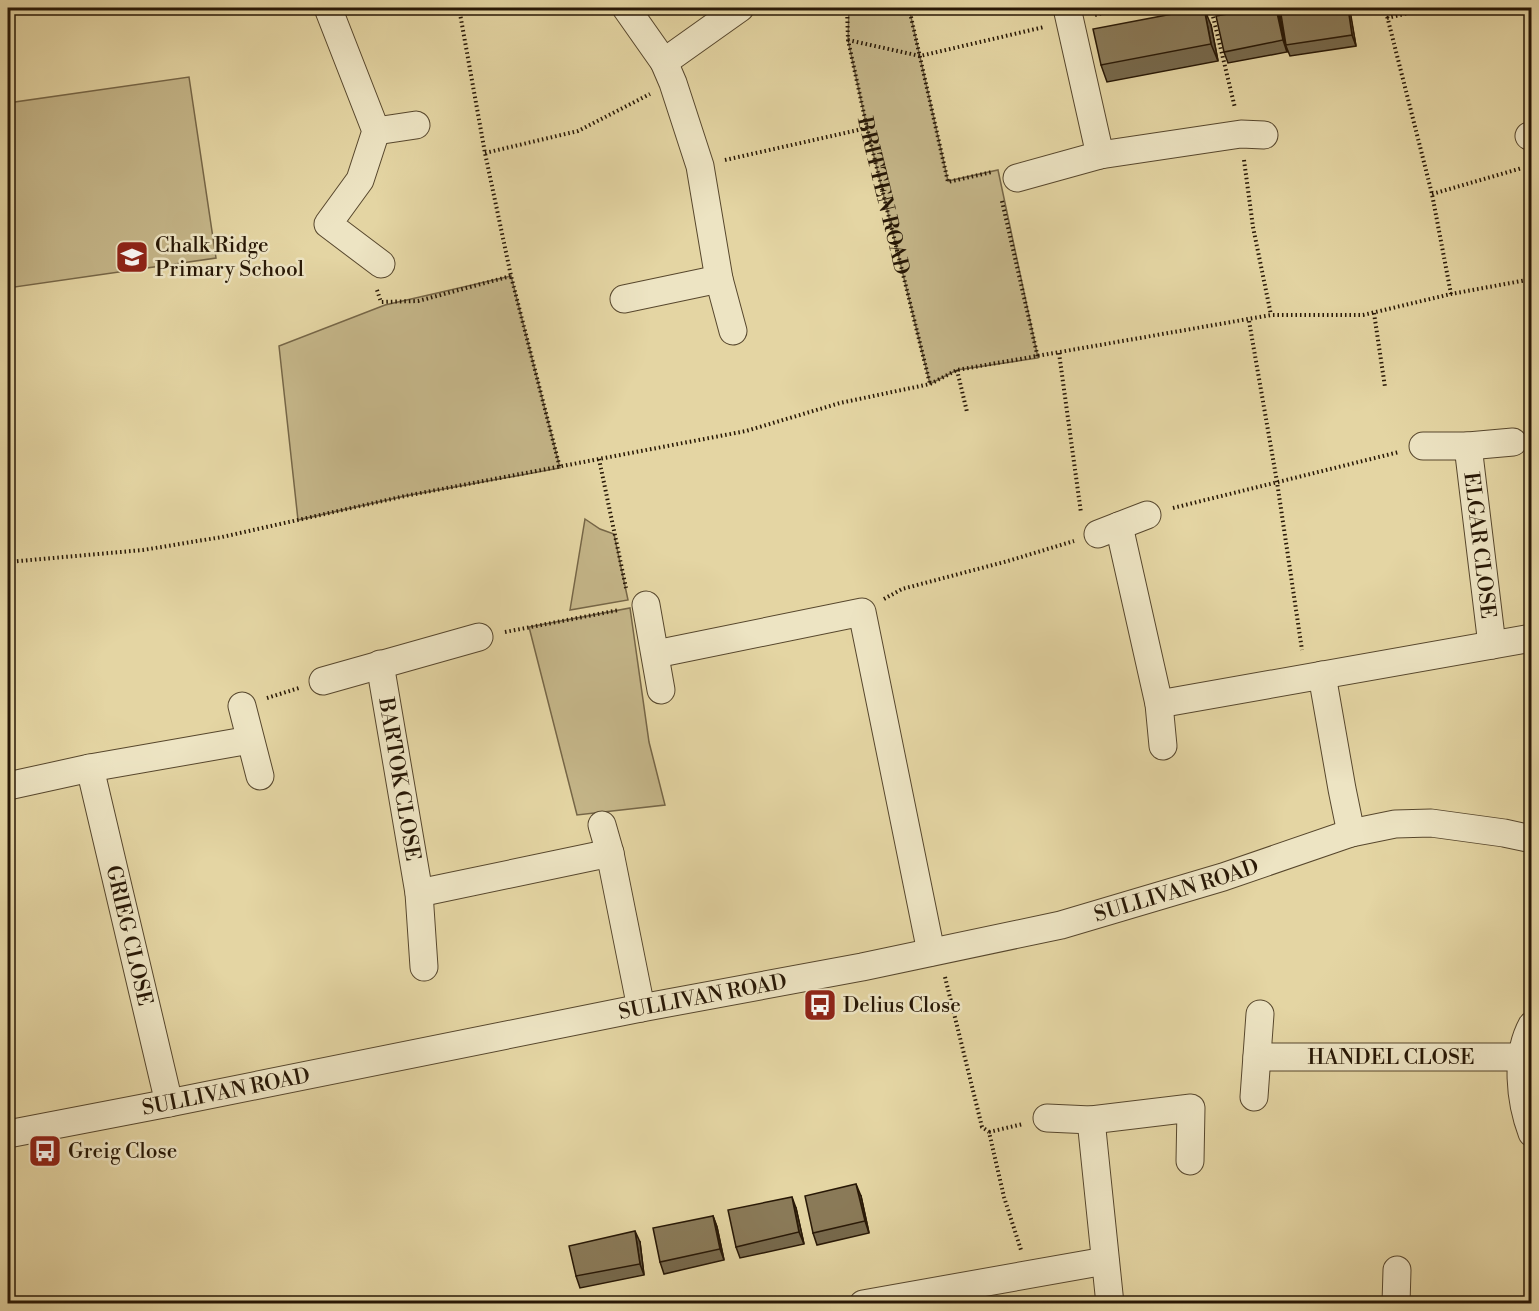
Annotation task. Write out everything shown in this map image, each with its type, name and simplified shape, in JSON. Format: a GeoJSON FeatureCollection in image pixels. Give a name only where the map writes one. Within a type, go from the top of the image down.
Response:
{"type":"FeatureCollection","features":[{"type":"Feature","properties":{"kind":"street"},"geometry":{"type":"LineString","coordinates":[[328,8],[376,131],[360,180],[328,224],[373,259]]}},
{"type":"Feature","properties":{"kind":"street"},"geometry":{"type":"LineString","coordinates":[[626,8],[669,72],[700,166],[719,279],[733,331]]}},
{"type":"Feature","properties":{"kind":"street"},"geometry":{"type":"LineString","coordinates":[[669,72],[740,8]]}},
{"type":"Feature","properties":{"kind":"street"},"geometry":{"type":"LineString","coordinates":[[1068,14],[1100,155]]}},
{"type":"Feature","properties":{"kind":"street"},"geometry":{"type":"LineString","coordinates":[[376,131],[416,125]]}},
{"type":"Feature","properties":{"kind":"street"},"geometry":{"type":"LineString","coordinates":[[1006,182],[1100,155],[1252,134]]}},
{"type":"Feature","properties":{"kind":"street"},"geometry":{"type":"LineString","coordinates":[[624,299],[719,279]]}},
{"type":"Feature","properties":{"kind":"street","name":"ELGAR CLOSE"},"geometry":{"type":"LineString","coordinates":[[1423,446],[1468,446],[1513,442]]}},
{"type":"Feature","properties":{"kind":"street","name":"ELGAR CLOSE"},"geometry":{"type":"LineString","coordinates":[[1468,446],[1492,645]]}},
{"type":"Feature","properties":{"kind":"street"},"geometry":{"type":"LineString","coordinates":[[1147,515],[1100,533],[1159,704],[1163,746]]}},
{"type":"Feature","properties":{"kind":"street"},"geometry":{"type":"LineString","coordinates":[[638,607],[656,654],[661,690]]}},
{"type":"Feature","properties":{"kind":"street"},"geometry":{"type":"LineString","coordinates":[[656,654],[862,612],[931,952]]}},
{"type":"Feature","properties":{"kind":"street"},"geometry":{"type":"LineString","coordinates":[[323,681],[479,637]]}},
{"type":"Feature","properties":{"kind":"street","name":"ELGAR CLOSE"},"geometry":{"type":"LineString","coordinates":[[1159,704],[1532,638]]}},
{"type":"Feature","properties":{"kind":"street","name":"BARTOK CLOSE"},"geometry":{"type":"LineString","coordinates":[[380,664],[419,893],[424,967]]}},
{"type":"Feature","properties":{"kind":"street"},"geometry":{"type":"LineString","coordinates":[[1314,676],[1351,833]]}},
{"type":"Feature","properties":{"kind":"street"},"geometry":{"type":"LineString","coordinates":[[242,706],[260,776]]}},
{"type":"Feature","properties":{"kind":"street"},"geometry":{"type":"LineString","coordinates":[[8,786],[90,768],[250,740]]}},
{"type":"Feature","properties":{"kind":"street","name":"GRIEG CLOSE"},"geometry":{"type":"LineString","coordinates":[[90,768],[169,1103]]}},
{"type":"Feature","properties":{"kind":"street","name":"SULLIVAN ROAD"},"geometry":{"type":"LineString","coordinates":[[8,1134],[641,1008],[798,980],[1061,924],[1223,877],[1351,833],[1395,824],[1431,822],[1532,839]]}},
{"type":"Feature","properties":{"kind":"street"},"geometry":{"type":"LineString","coordinates":[[602,825],[610,853],[641,1008]]}},
{"type":"Feature","properties":{"kind":"street"},"geometry":{"type":"LineString","coordinates":[[419,893],[610,853]]}},
{"type":"Feature","properties":{"kind":"street"},"geometry":{"type":"LineString","coordinates":[[1254,1097],[1260,1014]]}},
{"type":"Feature","properties":{"kind":"street"},"geometry":{"type":"LineString","coordinates":[[1532,1025],[1522,1057],[1525,1115],[1532,1133]]}},
{"type":"Feature","properties":{"kind":"street","name":"HANDEL CLOSE"},"geometry":{"type":"LineString","coordinates":[[1257,1057],[1522,1057]]}},
{"type":"Feature","properties":{"kind":"street"},"geometry":{"type":"LineString","coordinates":[[1047,1118],[1091,1120],[1191,1108],[1190,1161]]}},
{"type":"Feature","properties":{"kind":"street"},"geometry":{"type":"LineString","coordinates":[[1091,1120],[1110,1304]]}},
{"type":"Feature","properties":{"kind":"street"},"geometry":{"type":"LineString","coordinates":[[863,1304],[1105,1261]]}},
{"type":"Feature","properties":{"kind":"street"},"geometry":{"type":"LineString","coordinates":[[1396,1304],[1397,1270]]}},
{"type":"Feature","properties":{"kind":"path"},"geometry":{"type":"LineString","coordinates":[[459,8],[485,153],[511,276],[560,468]]}},
{"type":"Feature","properties":{"kind":"path","name":"BRITTEN ROAD"},"geometry":{"type":"LineString","coordinates":[[847,8],[848,40],[867,128],[930,384]]}},
{"type":"Feature","properties":{"kind":"path"},"geometry":{"type":"LineString","coordinates":[[909,8],[948,182],[1006,182],[1038,358]]}},
{"type":"Feature","properties":{"kind":"path"},"geometry":{"type":"LineString","coordinates":[[848,40],[920,56],[1068,14],[1123,8]]}},
{"type":"Feature","properties":{"kind":"path"},"geometry":{"type":"LineString","coordinates":[[1211,8],[1252,134],[1253,227],[1271,315]]}},
{"type":"Feature","properties":{"kind":"path"},"geometry":{"type":"LineString","coordinates":[[1385,8],[1432,194],[1451,294]]}},
{"type":"Feature","properties":{"kind":"path"},"geometry":{"type":"LineString","coordinates":[[1387,18],[1430,8]]}},
{"type":"Feature","properties":{"kind":"path"},"geometry":{"type":"LineString","coordinates":[[485,153],[578,130],[669,72]]}},
{"type":"Feature","properties":{"kind":"path"},"geometry":{"type":"LineString","coordinates":[[700,166],[867,128]]}},
{"type":"Feature","properties":{"kind":"path"},"geometry":{"type":"LineString","coordinates":[[1432,194],[1522,168]]}},
{"type":"Feature","properties":{"kind":"path"},"geometry":{"type":"LineString","coordinates":[[373,259],[381,302],[418,302],[511,276]]}},
{"type":"Feature","properties":{"kind":"path"},"geometry":{"type":"LineString","coordinates":[[8,562],[143,550],[222,537],[405,496],[746,431],[840,403],[930,384],[957,370],[1038,358],[1249,321],[1271,315],[1363,315],[1451,294],[1532,279]]}},
{"type":"Feature","properties":{"kind":"path"},"geometry":{"type":"LineString","coordinates":[[1374,313],[1385,387]]}},
{"type":"Feature","properties":{"kind":"path"},"geometry":{"type":"LineString","coordinates":[[1249,321],[1314,676]]}},
{"type":"Feature","properties":{"kind":"path"},"geometry":{"type":"LineString","coordinates":[[862,612],[902,589],[1008,561],[1100,533],[1059,353]]}},
{"type":"Feature","properties":{"kind":"path"},"geometry":{"type":"LineString","coordinates":[[957,370],[966,412]]}},
{"type":"Feature","properties":{"kind":"path"},"geometry":{"type":"LineString","coordinates":[[1147,515],[1423,446]]}},
{"type":"Feature","properties":{"kind":"path"},"geometry":{"type":"LineString","coordinates":[[479,637],[638,607],[599,459]]}},
{"type":"Feature","properties":{"kind":"path"},"geometry":{"type":"LineString","coordinates":[[242,706],[323,681]]}},
{"type":"Feature","properties":{"kind":"path"},"geometry":{"type":"LineString","coordinates":[[945,977],[982,1127],[989,1132],[1004,1197],[1022,1254]]}},
{"type":"Feature","properties":{"kind":"path"},"geometry":{"type":"LineString","coordinates":[[989,1132],[1047,1118]]}},
{"type":"Feature","properties":{"kind":"shaded area"},"geometry":{"type":"Polygon","coordinates":[[[849,8],[909,8],[948,181],[998,170],[1038,358],[957,370],[930,384],[867,128],[848,40],[849,8]]]}},
{"type":"Feature","properties":{"kind":"shaded area"},"geometry":{"type":"Polygon","coordinates":[[[189,77],[216,258],[8,288],[8,103],[189,77]]]}},
{"type":"Feature","properties":{"kind":"shaded area"},"geometry":{"type":"Polygon","coordinates":[[[511,276],[560,468],[405,496],[298,520],[279,346],[385,305],[511,276]]]}},
{"type":"Feature","properties":{"kind":"shaded area"},"geometry":{"type":"Polygon","coordinates":[[[585,519],[600,529],[614,534],[628,600],[570,610],[585,519]]]}},
{"type":"Feature","properties":{"kind":"shaded area"},"geometry":{"type":"Polygon","coordinates":[[[630,608],[649,742],[665,805],[577,815],[529,627],[630,608]]]}},
{"type":"Feature","properties":{"kind":"building"},"geometry":{"type":"Polygon","coordinates":[[[1204,8],[1211,44],[1101,65],[1093,29],[1204,8]]]}},
{"type":"Feature","properties":{"kind":"building"},"geometry":{"type":"Polygon","coordinates":[[[1262,8],[1276,8],[1283,40],[1224,52],[1216,16],[1262,8]]]}},
{"type":"Feature","properties":{"kind":"building"},"geometry":{"type":"Polygon","coordinates":[[[1280,8],[1348,8],[1352,35],[1286,45],[1280,8]]]}},
{"type":"Feature","properties":{"kind":"building"},"geometry":{"type":"Polygon","coordinates":[[[856,1184],[865,1221],[813,1233],[805,1196],[856,1184]]]}},
{"type":"Feature","properties":{"kind":"building"},"geometry":{"type":"Polygon","coordinates":[[[792,1197],[799,1232],[736,1247],[728,1210],[792,1197]]]}},
{"type":"Feature","properties":{"kind":"building"},"geometry":{"type":"Polygon","coordinates":[[[713,1216],[720,1249],[660,1262],[653,1228],[713,1216]]]}},
{"type":"Feature","properties":{"kind":"building"},"geometry":{"type":"Polygon","coordinates":[[[635,1231],[640,1264],[576,1276],[569,1246],[635,1231]]]}},
{"type":"Feature","properties":{"kind":"place","name":"Chalk Ridge Primary School"},"geometry":{"type":"Point","coordinates":[132,257]}},
{"type":"Feature","properties":{"kind":"place","name":"Delius Close"},"geometry":{"type":"Point","coordinates":[820,1005]}},
{"type":"Feature","properties":{"kind":"place","name":"Greig Close"},"geometry":{"type":"Point","coordinates":[45,1151]}}]}
